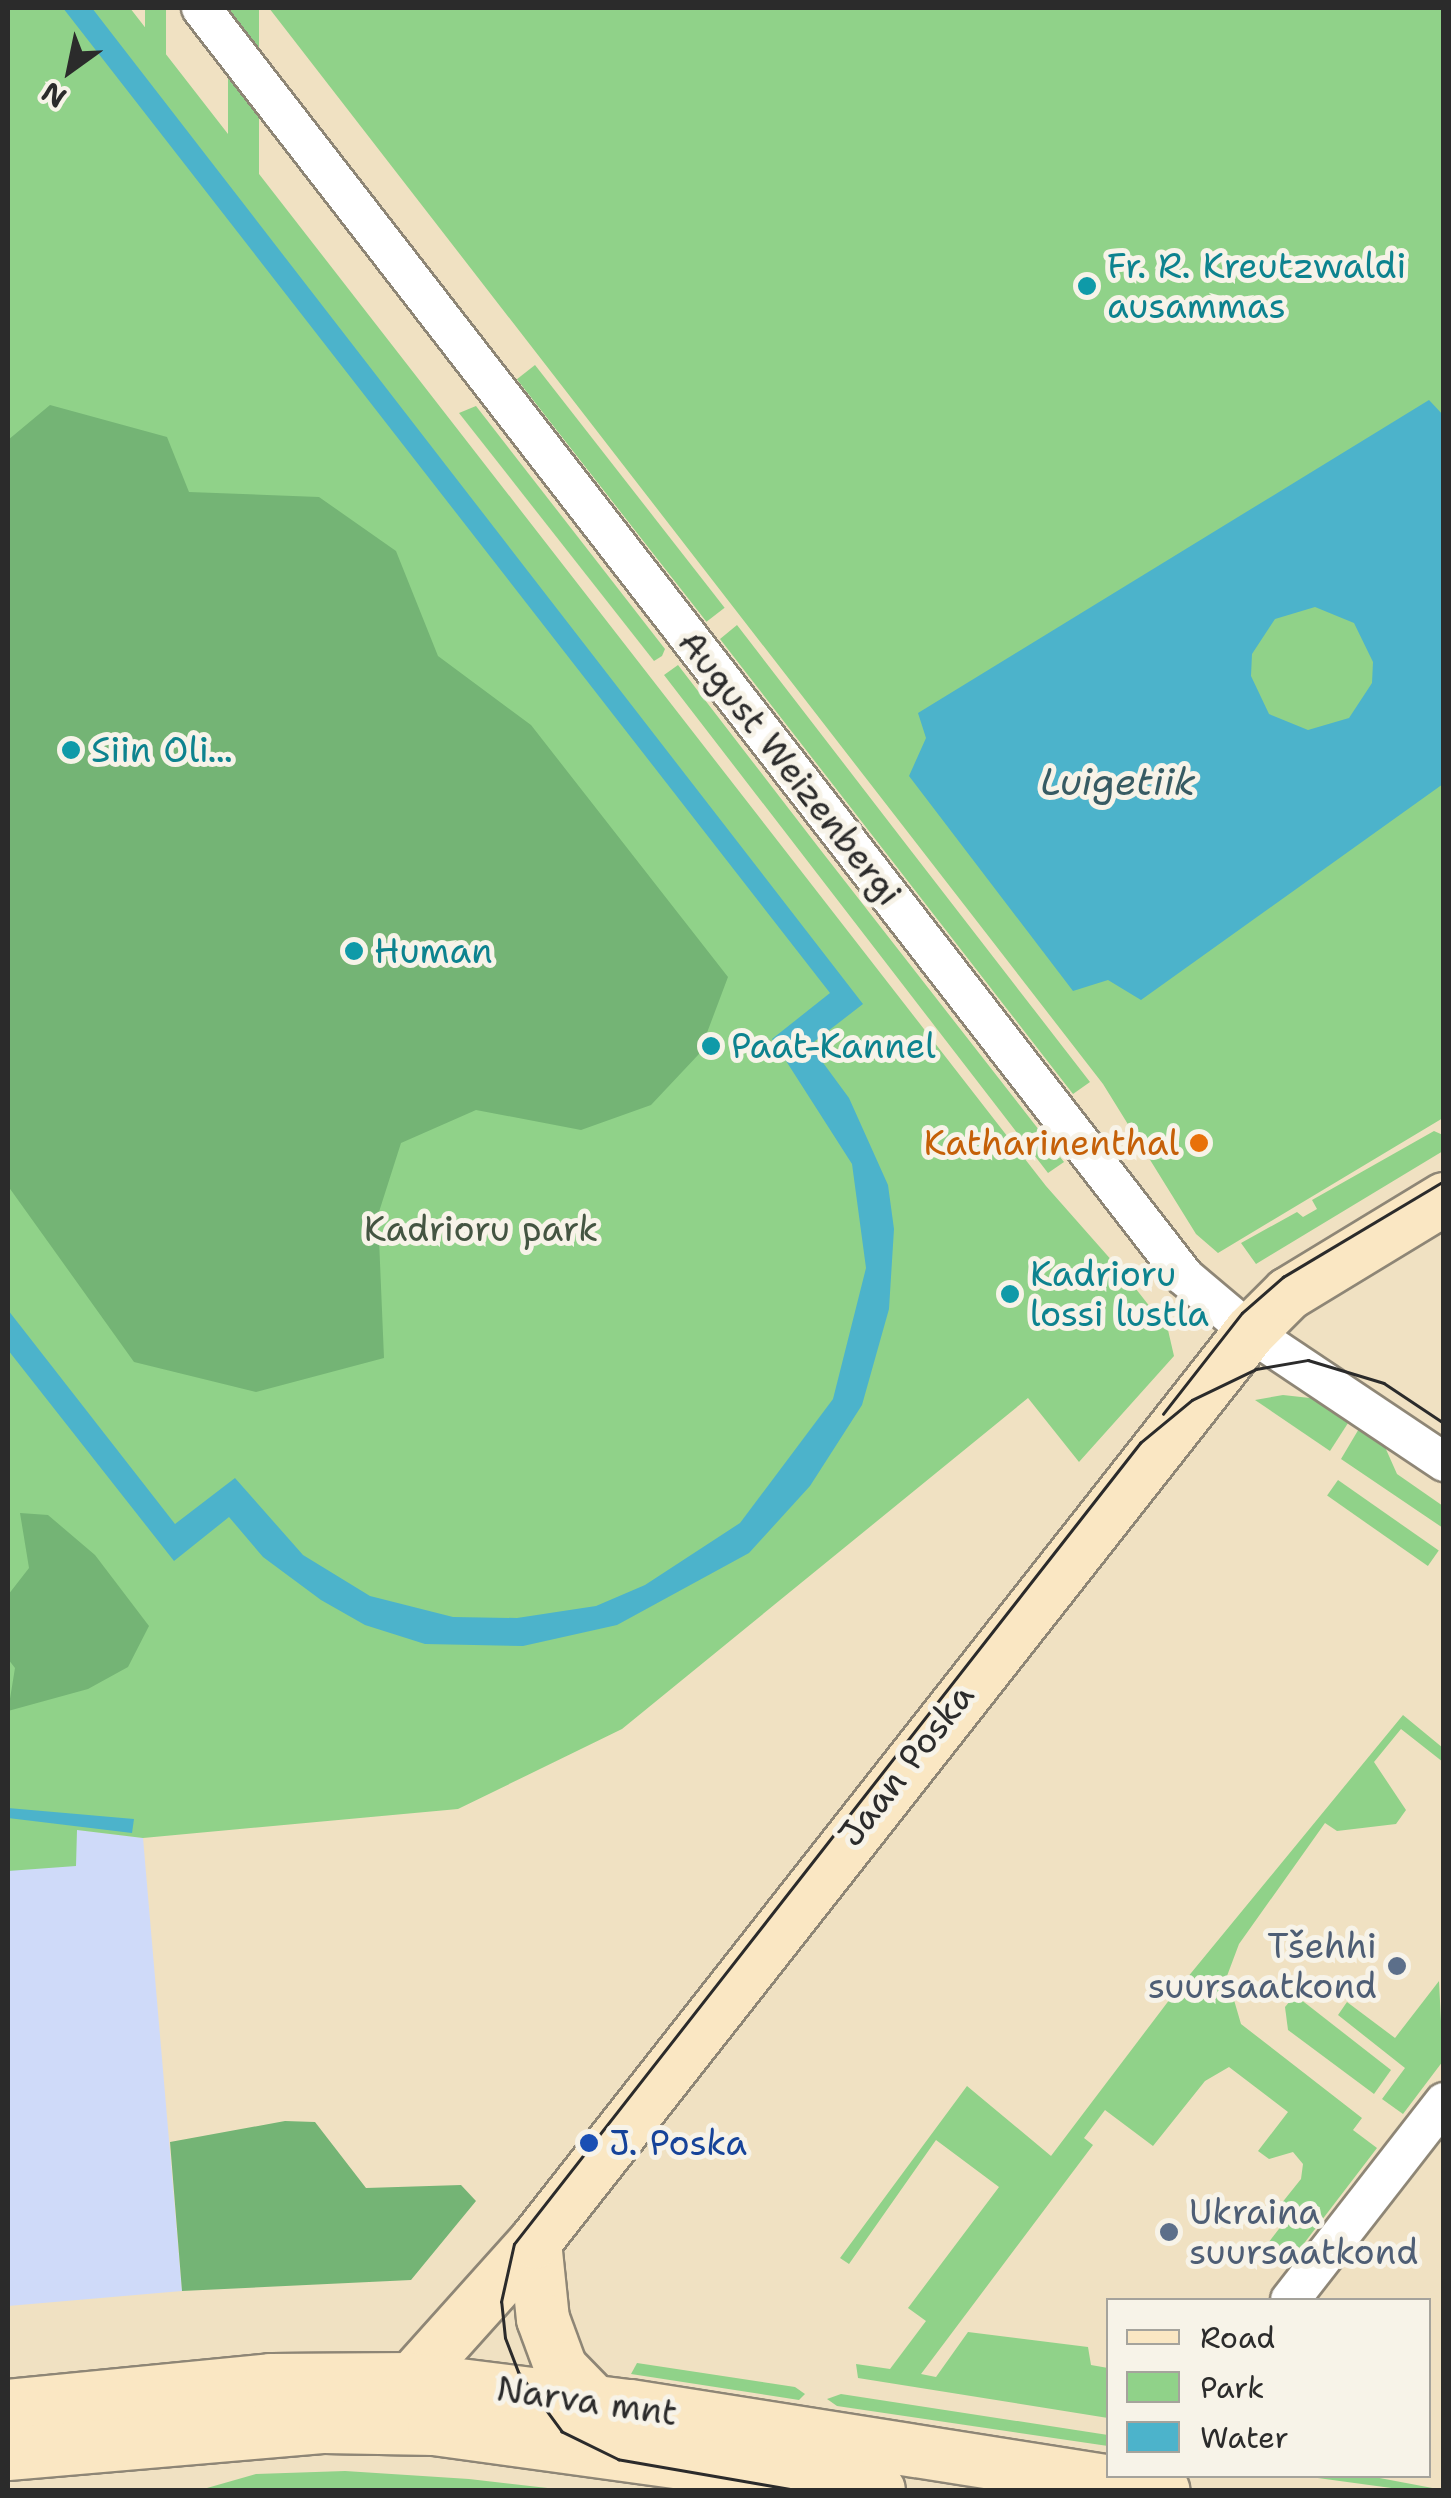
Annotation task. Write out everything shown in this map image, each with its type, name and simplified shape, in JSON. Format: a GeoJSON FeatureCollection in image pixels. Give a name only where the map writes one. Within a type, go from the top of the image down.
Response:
{"type":"FeatureCollection","features":[{"type":"Feature","properties":{"kind":"main road","name":"Jaan Poska"},"geometry":{"type":"LineString","coordinates":[[412,2379],[535,2242],[1250,1332],[1288,1294],[1444,1200]]}},
{"type":"Feature","properties":{"kind":"main road"},"geometry":{"type":"LineString","coordinates":[[535,2242],[543,2320],[561,2368],[592,2400],[662,2457]]}},
{"type":"Feature","properties":{"kind":"main road","name":"Narva mnt"},"geometry":{"type":"LineString","coordinates":[[8,2406],[271,2380],[412,2379],[592,2400],[1163,2490]]}},
{"type":"Feature","properties":{"kind":"main road","name":"Narva mnt"},"geometry":{"type":"LineString","coordinates":[[8,2454],[325,2427],[434,2429],[662,2457],[879,2490]]}},
{"type":"Feature","properties":{"kind":"street","name":"August Weizenbergi"},"geometry":{"type":"LineString","coordinates":[[200,8],[1166,1254],[1250,1332],[1444,1462]]}},
{"type":"Feature","properties":{"kind":"street"},"geometry":{"type":"LineString","coordinates":[[1292,2298],[1444,2102]]}},
{"type":"Feature","properties":{"kind":"shaded area"},"geometry":{"type":"Polygon","coordinates":[[[8,1821],[143,1838],[182,2291],[8,2306],[8,1821]]]}},
{"type":"Feature","properties":{"kind":"green space","name":"Kadrioru park"},"geometry":{"type":"Polygon","coordinates":[[[8,8],[130,8],[1046,1186],[1168,1330],[1174,1356],[1079,1462],[1028,1398],[622,1729],[458,1809],[143,1838],[77,1830],[76,1866],[8,1871],[8,8]]]}},
{"type":"Feature","properties":{"kind":"green space"},"geometry":{"type":"Polygon","coordinates":[[[145,8],[166,8],[166,508],[145,508],[145,8]]]}},
{"type":"Feature","properties":{"kind":"green space"},"geometry":{"type":"Polygon","coordinates":[[[228,8],[259,8],[259,464],[228,464],[228,8]]]}},
{"type":"Feature","properties":{"kind":"green space"},"geometry":{"type":"Polygon","coordinates":[[[269,8],[1443,8],[1443,1118],[1218,1253],[1196,1234],[1103,1084],[269,8]]]}},
{"type":"Feature","properties":{"kind":"green space"},"geometry":{"type":"Polygon","coordinates":[[[535,365],[725,608],[706,622],[517,379],[535,365]]]}},
{"type":"Feature","properties":{"kind":"green space"},"geometry":{"type":"Polygon","coordinates":[[[50,405],[167,437],[189,492],[319,497],[396,551],[438,656],[531,725],[728,977],[699,1054],[651,1105],[581,1130],[476,1110],[401,1143],[378,1215],[384,1358],[256,1392],[134,1362],[8,1186],[8,440],[50,405]]]}},
{"type":"Feature","properties":{"kind":"green space"},"geometry":{"type":"Polygon","coordinates":[[[476,406],[665,649],[662,656],[654,661],[459,413],[476,406]]]}},
{"type":"Feature","properties":{"kind":"green space"},"geometry":{"type":"Polygon","coordinates":[[[737,625],[1090,1082],[1073,1094],[720,639],[737,625]]]}},
{"type":"Feature","properties":{"kind":"green space"},"geometry":{"type":"Polygon","coordinates":[[[678,665],[1064,1162],[1048,1173],[664,675],[678,665]]]}},
{"type":"Feature","properties":{"kind":"green space"},"geometry":{"type":"Polygon","coordinates":[[[1434,1131],[1443,1135],[1443,1151],[1256,1264],[1241,1243],[1297,1212],[1303,1217],[1317,1209],[1312,1200],[1434,1131]]]}},
{"type":"Feature","properties":{"kind":"green space"},"geometry":{"type":"Polygon","coordinates":[[[1283,1395],[1319,1399],[1350,1420],[1330,1451],[1255,1400],[1283,1395]]]}},
{"type":"Feature","properties":{"kind":"green space"},"geometry":{"type":"Polygon","coordinates":[[[1360,1427],[1385,1447],[1397,1474],[1443,1506],[1443,1528],[1341,1459],[1360,1427]]]}},
{"type":"Feature","properties":{"kind":"green space"},"geometry":{"type":"Polygon","coordinates":[[[1338,1480],[1439,1551],[1428,1566],[1327,1496],[1338,1480]]]}},
{"type":"Feature","properties":{"kind":"green space"},"geometry":{"type":"Polygon","coordinates":[[[20,1513],[48,1515],[95,1555],[149,1626],[128,1667],[88,1689],[8,1711],[15,1668],[8,1659],[8,1595],[29,1568],[20,1513]]]}},
{"type":"Feature","properties":{"kind":"green space"},"geometry":{"type":"Polygon","coordinates":[[[1403,1715],[1443,1748],[1443,1762],[1401,1729],[1374,1762],[1406,1810],[1396,1824],[1337,1831],[1325,1823],[1239,1944],[1227,1976],[1241,2024],[1362,2118],[1353,2130],[1377,2148],[1289,2263],[1265,2247],[1292,2212],[1281,2204],[1301,2179],[1303,2164],[1293,2152],[1269,2159],[1258,2151],[1288,2112],[1229,2067],[1205,2081],[1153,2146],[1105,2110],[1084,2138],[1093,2145],[921,2374],[936,2377],[968,2332],[1088,2347],[1091,2365],[1106,2368],[1106,2418],[858,2378],[856,2364],[890,2369],[926,2321],[908,2308],[999,2187],[936,2140],[849,2264],[840,2258],[967,2086],[1051,2156],[1173,1995],[1403,1715]]]}},
{"type":"Feature","properties":{"kind":"green space"},"geometry":{"type":"Polygon","coordinates":[[[1439,1981],[1443,2061],[1403,2114],[1382,2099],[1405,2068],[1338,2015],[1347,2002],[1395,2038],[1439,1981]]]}},
{"type":"Feature","properties":{"kind":"green space"},"geometry":{"type":"Polygon","coordinates":[[[1295,1995],[1391,2070],[1374,2094],[1288,2030],[1285,2007],[1295,1995]]]}},
{"type":"Feature","properties":{"kind":"green space"},"geometry":{"type":"Polygon","coordinates":[[[285,2121],[315,2122],[366,2188],[461,2185],[476,2201],[411,2280],[182,2291],[170,2142],[285,2121]]]}},
{"type":"Feature","properties":{"kind":"green space"},"geometry":{"type":"Polygon","coordinates":[[[637,2363],[795,2387],[805,2394],[799,2400],[631,2374],[637,2363]]]}},
{"type":"Feature","properties":{"kind":"green space"},"geometry":{"type":"Polygon","coordinates":[[[841,2394],[1106,2435],[1106,2446],[837,2406],[827,2399],[841,2394]]]}},
{"type":"Feature","properties":{"kind":"green space"},"geometry":{"type":"Polygon","coordinates":[[[345,2471],[565,2490],[200,2490],[256,2474],[345,2471]]]}},
{"type":"Feature","properties":{"kind":"green space"},"geometry":{"type":"Polygon","coordinates":[[[1318,2478],[1380,2478],[1443,2490],[1406,2490],[1318,2478]]]}},
{"type":"Feature","properties":{"kind":"water"},"geometry":{"type":"Polygon","coordinates":[[[63,8],[92,8],[863,1004],[810,1045],[849,1098],[888,1185],[894,1229],[889,1309],[862,1405],[810,1486],[749,1553],[617,1625],[523,1646],[425,1644],[365,1625],[321,1600],[263,1557],[229,1517],[174,1561],[8,1350],[8,1310],[175,1524],[235,1478],[303,1555],[370,1596],[453,1617],[517,1618],[596,1606],[645,1585],[740,1523],[833,1399],[866,1268],[852,1164],[772,1039],[830,993],[63,8]]]}},
{"type":"Feature","properties":{"kind":"water","name":"Luigetiik"},"geometry":{"type":"Polygon","coordinates":[[[1429,400],[1444,416],[1443,784],[1141,1000],[1108,980],[1073,991],[909,776],[926,738],[918,713],[1429,400]],[[1315,607],[1275,619],[1252,654],[1251,676],[1269,714],[1308,730],[1349,718],[1372,683],[1373,662],[1354,623],[1315,607]]]}},
{"type":"Feature","properties":{"kind":"water"},"geometry":{"type":"Polygon","coordinates":[[[8,1808],[134,1819],[132,1833],[8,1818],[8,1808]]]}},
{"type":"Feature","properties":{"kind":"tram line"},"geometry":{"type":"LineString","coordinates":[[1163,1414],[1242,1313],[1283,1277],[1444,1181]]}},
{"type":"Feature","properties":{"kind":"tram line"},"geometry":{"type":"LineString","coordinates":[[793,2490],[619,2460],[562,2432],[518,2372],[505,2338],[501,2302],[514,2244],[1140,1443],[1192,1400],[1256,1369],[1308,1360],[1384,1383],[1444,1423]]}},
{"type":"Feature","properties":{"kind":"place","name":"Fr. R. Kreutzwaldi ausammas"},"geometry":{"type":"Point","coordinates":[1087,286]}},
{"type":"Feature","properties":{"kind":"place","name":"Siin Oli..."},"geometry":{"type":"Point","coordinates":[71,750]}},
{"type":"Feature","properties":{"kind":"place","name":"Human"},"geometry":{"type":"Point","coordinates":[354,951]}},
{"type":"Feature","properties":{"kind":"place","name":"Paat-Kannel"},"geometry":{"type":"Point","coordinates":[711,1046]}},
{"type":"Feature","properties":{"kind":"place","name":"Katharinenthal"},"geometry":{"type":"Point","coordinates":[1199,1143]}},
{"type":"Feature","properties":{"kind":"place","name":"Kadrioru lossi lustla"},"geometry":{"type":"Point","coordinates":[1010,1294]}},
{"type":"Feature","properties":{"kind":"place","name":"Tšehhi suursaatkond"},"geometry":{"type":"Point","coordinates":[1397,1966]}},
{"type":"Feature","properties":{"kind":"place","name":"J. Poska"},"geometry":{"type":"Point","coordinates":[589,2143]}},
{"type":"Feature","properties":{"kind":"place","name":"Ukraina suursaatkond"},"geometry":{"type":"Point","coordinates":[1169,2232]}}]}
